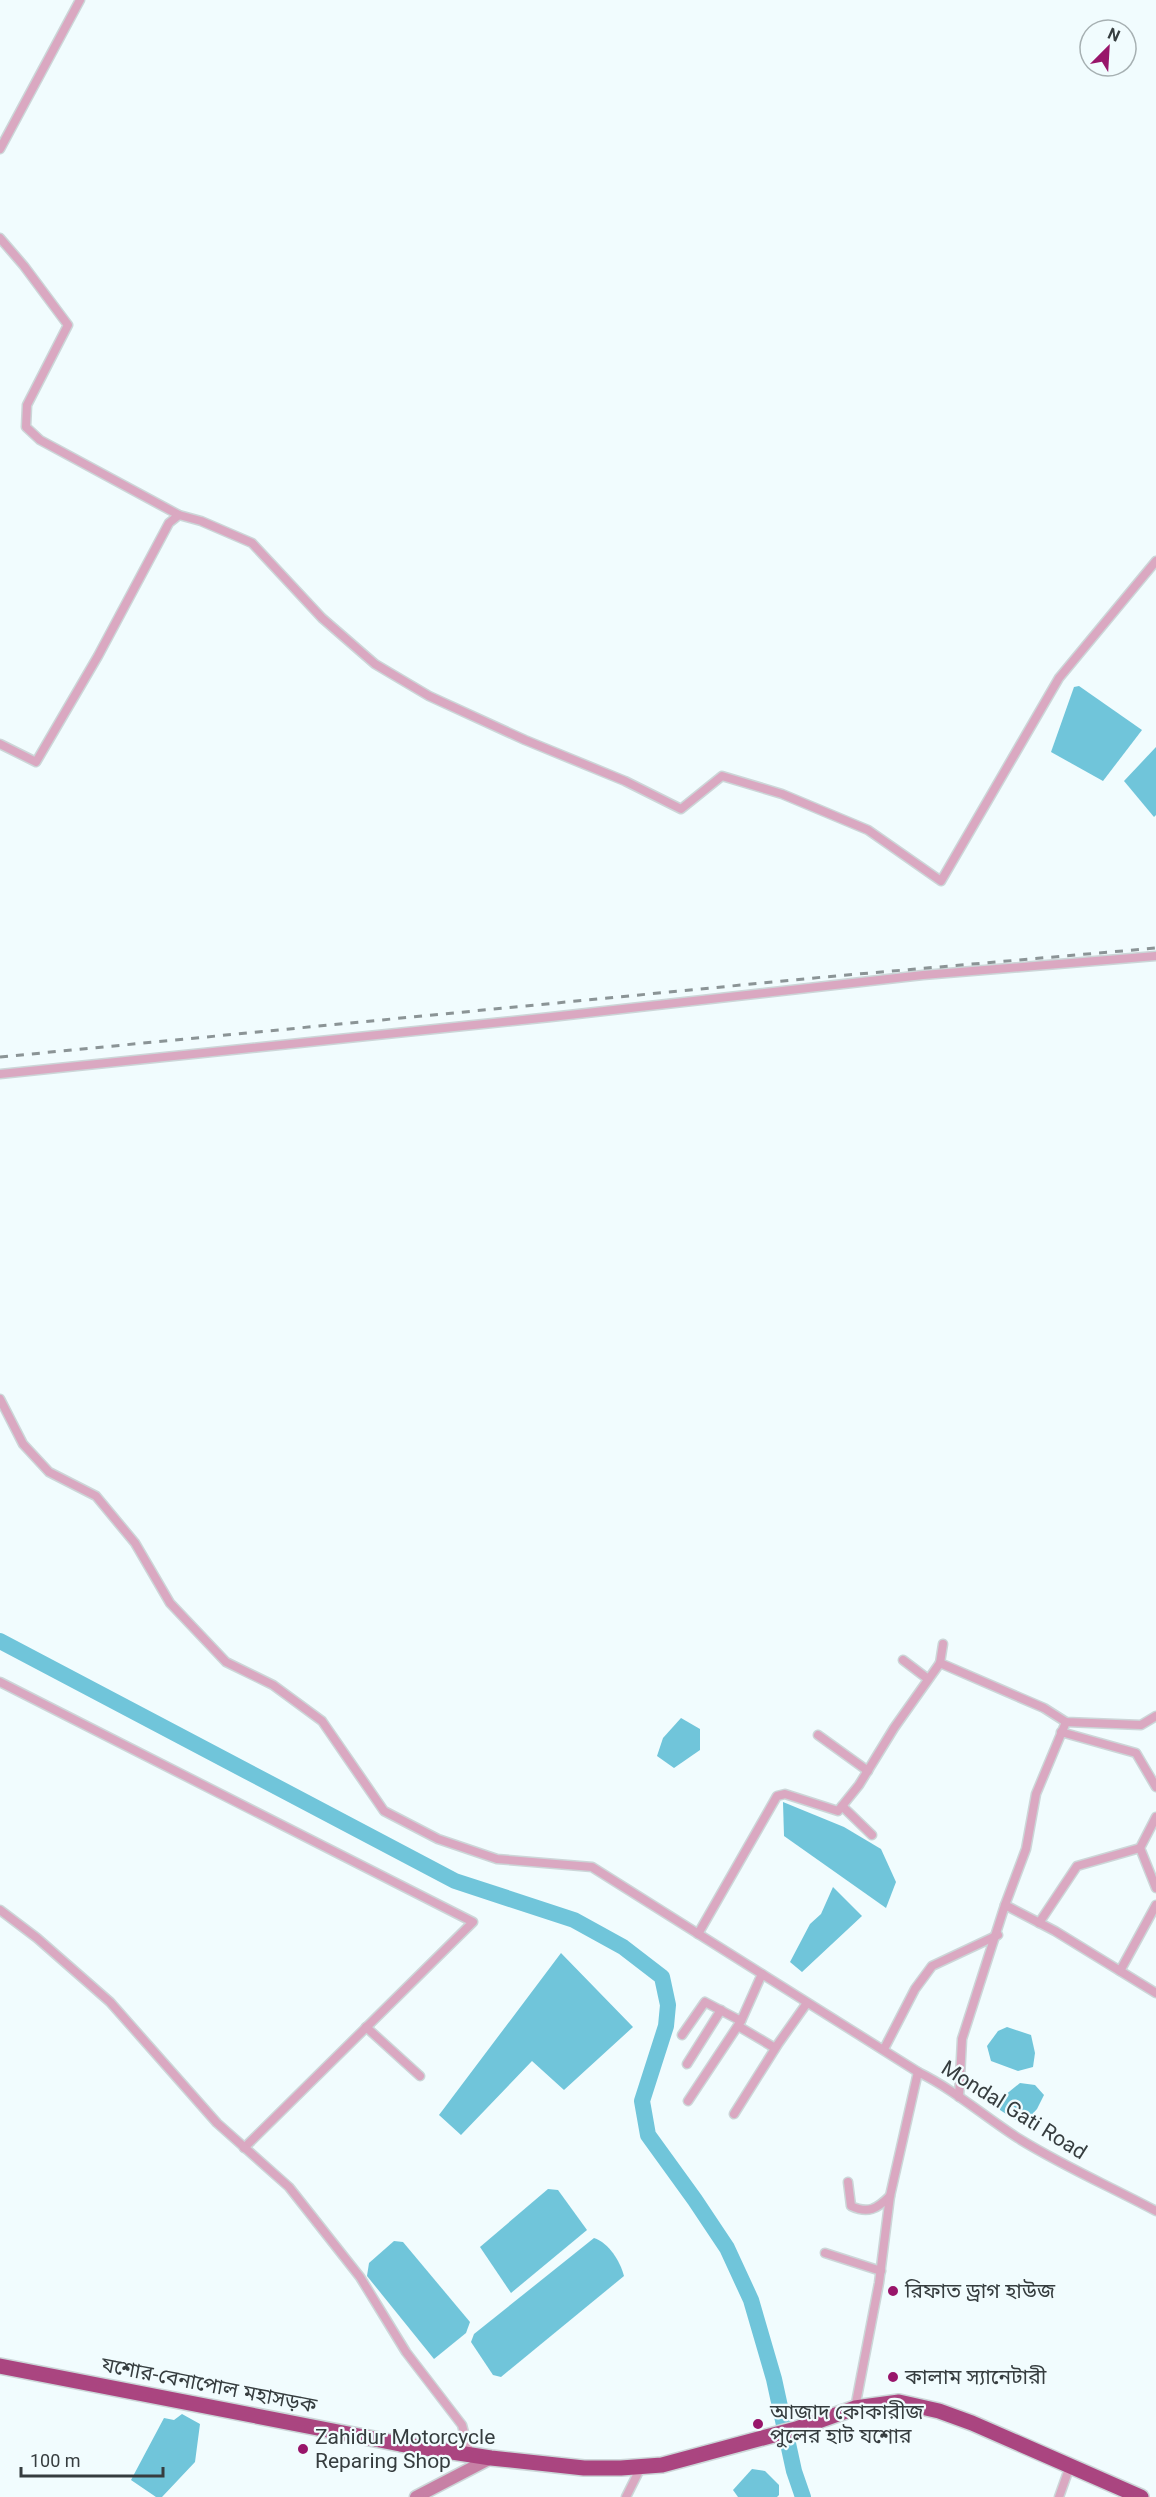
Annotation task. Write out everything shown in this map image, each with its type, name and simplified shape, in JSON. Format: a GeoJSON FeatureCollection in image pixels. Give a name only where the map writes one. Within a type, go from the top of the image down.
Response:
{"type":"FeatureCollection","features":[{"type":"Feature","properties":{"kind":"highway","name":"যশোর-বেনাপোল মহাসড়ক"},"geometry":{"type":"LineString","coordinates":[[0,2366],[400,2444],[491,2458],[584,2468],[662,2465],[796,2430],[855,2408],[899,2402],[913,2404],[972,2423],[1141,2497]]}},
{"type":"Feature","properties":{"kind":"main road"},"geometry":{"type":"LineString","coordinates":[[419,2496],[491,2458]]}},
{"type":"Feature","properties":{"kind":"street"},"geometry":{"type":"LineString","coordinates":[[0,149],[80,0]]}},
{"type":"Feature","properties":{"kind":"street"},"geometry":{"type":"LineString","coordinates":[[0,238],[68,325],[27,405],[26,427],[40,440],[179,515],[201,521],[252,543],[322,618],[366,657],[429,696],[525,740],[626,781],[681,809],[722,776],[782,794],[868,830],[940,881],[1059,678],[1156,561]]}},
{"type":"Feature","properties":{"kind":"street"},"geometry":{"type":"LineString","coordinates":[[0,744],[36,762],[98,656],[169,523],[179,515]]}},
{"type":"Feature","properties":{"kind":"street"},"geometry":{"type":"LineString","coordinates":[[0,1074],[551,1017],[922,975],[1156,956]]}},
{"type":"Feature","properties":{"kind":"street","name":"Mondal Gati Road"},"geometry":{"type":"LineString","coordinates":[[0,1399],[23,1444],[49,1472],[96,1496],[135,1543],[170,1603],[226,1662],[273,1684],[322,1721],[384,1811],[438,1839],[497,1859],[592,1867],[918,2072],[941,2083],[1021,2140],[1072,2169],[1156,2211]]}},
{"type":"Feature","properties":{"kind":"street"},"geometry":{"type":"LineString","coordinates":[[698,1934],[777,1796],[785,1794],[838,1811],[868,1771],[894,1728],[940,1663],[943,1644]]}},
{"type":"Feature","properties":{"kind":"street"},"geometry":{"type":"LineString","coordinates":[[903,1660],[928,1679]]}},
{"type":"Feature","properties":{"kind":"street"},"geometry":{"type":"LineString","coordinates":[[940,1663],[1044,1708],[1066,1722],[1141,1725],[1156,1716]]}},
{"type":"Feature","properties":{"kind":"street"},"geometry":{"type":"LineString","coordinates":[[0,1682],[473,1922],[244,2148]]}},
{"type":"Feature","properties":{"kind":"street"},"geometry":{"type":"LineString","coordinates":[[959,2097],[962,2039],[998,1935],[1005,1905],[1026,1849],[1036,1794],[1066,1722]]}},
{"type":"Feature","properties":{"kind":"street"},"geometry":{"type":"LineString","coordinates":[[1061,1732],[1136,1753],[1156,1788]]}},
{"type":"Feature","properties":{"kind":"street"},"geometry":{"type":"LineString","coordinates":[[818,1735],[868,1771]]}},
{"type":"Feature","properties":{"kind":"street"},"geometry":{"type":"LineString","coordinates":[[842,1806],[872,1835]]}},
{"type":"Feature","properties":{"kind":"street"},"geometry":{"type":"LineString","coordinates":[[1039,1923],[1077,1866],[1140,1848],[1156,1817]]}},
{"type":"Feature","properties":{"kind":"street"},"geometry":{"type":"LineString","coordinates":[[1140,1848],[1156,1888]]}},
{"type":"Feature","properties":{"kind":"street"},"geometry":{"type":"LineString","coordinates":[[1005,1905],[1156,1993]]}},
{"type":"Feature","properties":{"kind":"street"},"geometry":{"type":"LineString","coordinates":[[1120,1971],[1156,1905]]}},
{"type":"Feature","properties":{"kind":"street"},"geometry":{"type":"LineString","coordinates":[[0,1910],[37,1938],[110,2002],[217,2124],[289,2187],[360,2277],[406,2352],[462,2425],[470,2454]]}},
{"type":"Feature","properties":{"kind":"street"},"geometry":{"type":"LineString","coordinates":[[884,2049],[915,1989],[932,1966],[998,1935]]}},
{"type":"Feature","properties":{"kind":"street"},"geometry":{"type":"LineString","coordinates":[[688,2101],[739,2024],[762,1974]]}},
{"type":"Feature","properties":{"kind":"street"},"geometry":{"type":"LineString","coordinates":[[682,2035],[705,2002],[721,2010],[775,2048]]}},
{"type":"Feature","properties":{"kind":"street"},"geometry":{"type":"LineString","coordinates":[[734,2114],[775,2048],[807,2003]]}},
{"type":"Feature","properties":{"kind":"street"},"geometry":{"type":"LineString","coordinates":[[687,2064],[721,2010]]}},
{"type":"Feature","properties":{"kind":"street"},"geometry":{"type":"LineString","coordinates":[[366,2028],[420,2076]]}},
{"type":"Feature","properties":{"kind":"street"},"geometry":{"type":"LineString","coordinates":[[855,2408],[880,2271],[890,2196],[918,2072]]}},
{"type":"Feature","properties":{"kind":"street"},"geometry":{"type":"LineString","coordinates":[[848,2182],[851,2206],[862,2211],[878,2208],[890,2196]]}},
{"type":"Feature","properties":{"kind":"street"},"geometry":{"type":"LineString","coordinates":[[825,2253],[880,2271]]}},
{"type":"Feature","properties":{"kind":"street"},"geometry":{"type":"LineString","coordinates":[[1059,2497],[1070,2466]]}},
{"type":"Feature","properties":{"kind":"street"},"geometry":{"type":"LineString","coordinates":[[626,2497],[641,2467]]}},
{"type":"Feature","properties":{"kind":"water"},"geometry":{"type":"Polygon","coordinates":[[[1079,686],[1142,730],[1103,781],[1051,752],[1074,687],[1079,686]]]}},
{"type":"Feature","properties":{"kind":"water"},"geometry":{"type":"Polygon","coordinates":[[[1156,747],[1156,815],[1154,817],[1124,781],[1156,747]]]}},
{"type":"Feature","properties":{"kind":"water"},"geometry":{"type":"Polygon","coordinates":[[[681,1718],[700,1729],[700,1750],[674,1768],[657,1756],[663,1738],[681,1718]]]}},
{"type":"Feature","properties":{"kind":"water"},"geometry":{"type":"Polygon","coordinates":[[[783,1802],[844,1827],[881,1849],[896,1882],[886,1908],[784,1836],[783,1802]]]}},
{"type":"Feature","properties":{"kind":"water"},"geometry":{"type":"Polygon","coordinates":[[[833,1887],[862,1916],[802,1972],[790,1962],[810,1924],[821,1914],[833,1887]]]}},
{"type":"Feature","properties":{"kind":"water"},"geometry":{"type":"Polygon","coordinates":[[[561,1953],[633,2027],[564,2090],[532,2061],[461,2135],[439,2115],[561,1953]]]}},
{"type":"Feature","properties":{"kind":"water"},"geometry":{"type":"Polygon","coordinates":[[[1007,2027],[1031,2035],[1035,2053],[1033,2067],[1018,2071],[991,2061],[987,2046],[998,2031],[1007,2027]]]}},
{"type":"Feature","properties":{"kind":"water"},"geometry":{"type":"Polygon","coordinates":[[[1020,2083],[1035,2085],[1044,2095],[1037,2109],[1027,2120],[1017,2121],[1000,2110],[999,2100],[1020,2083]]]}},
{"type":"Feature","properties":{"kind":"water"},"geometry":{"type":"Polygon","coordinates":[[[548,2189],[558,2190],[587,2230],[511,2293],[480,2247],[548,2189]]]}},
{"type":"Feature","properties":{"kind":"water"},"geometry":{"type":"Polygon","coordinates":[[[594,2238],[613,2253],[624,2276],[501,2377],[493,2375],[471,2342],[474,2334],[594,2238]]]}},
{"type":"Feature","properties":{"kind":"water"},"geometry":{"type":"Polygon","coordinates":[[[394,2241],[403,2242],[470,2322],[466,2333],[434,2359],[367,2276],[369,2263],[394,2241]]]}},
{"type":"Feature","properties":{"kind":"water"},"geometry":{"type":"Polygon","coordinates":[[[182,2414],[200,2424],[195,2462],[162,2497],[156,2497],[131,2480],[164,2418],[174,2420],[182,2414]]]}},
{"type":"Feature","properties":{"kind":"water"},"geometry":{"type":"Polygon","coordinates":[[[752,2469],[765,2471],[779,2485],[777,2497],[738,2497],[733,2490],[752,2469]]]}},
{"type":"Feature","properties":{"kind":"waterway"},"geometry":{"type":"LineString","coordinates":[[0,1641],[455,1881],[574,1920],[623,1947],[662,1977],[668,2005],[666,2026],[642,2101],[648,2135],[727,2248],[751,2300],[774,2379],[794,2471],[803,2497]]}},
{"type":"Feature","properties":{"kind":"railway"},"geometry":{"type":"LineString","coordinates":[[0,1057],[824,977],[1156,948]]}},
{"type":"Feature","properties":{"kind":"place","name":"রিফাত ড্রাগ হাউজ"},"geometry":{"type":"Point","coordinates":[893,2291]}},
{"type":"Feature","properties":{"kind":"place","name":"কালাম স্যানেটারী"},"geometry":{"type":"Point","coordinates":[893,2377]}},
{"type":"Feature","properties":{"kind":"place","name":"আজাদ কোকারীজ পুলের হাট যশোর"},"geometry":{"type":"Point","coordinates":[758,2424]}},
{"type":"Feature","properties":{"kind":"place","name":"Zahidur Motorcycle Reparing Shop"},"geometry":{"type":"Point","coordinates":[303,2449]}}]}
